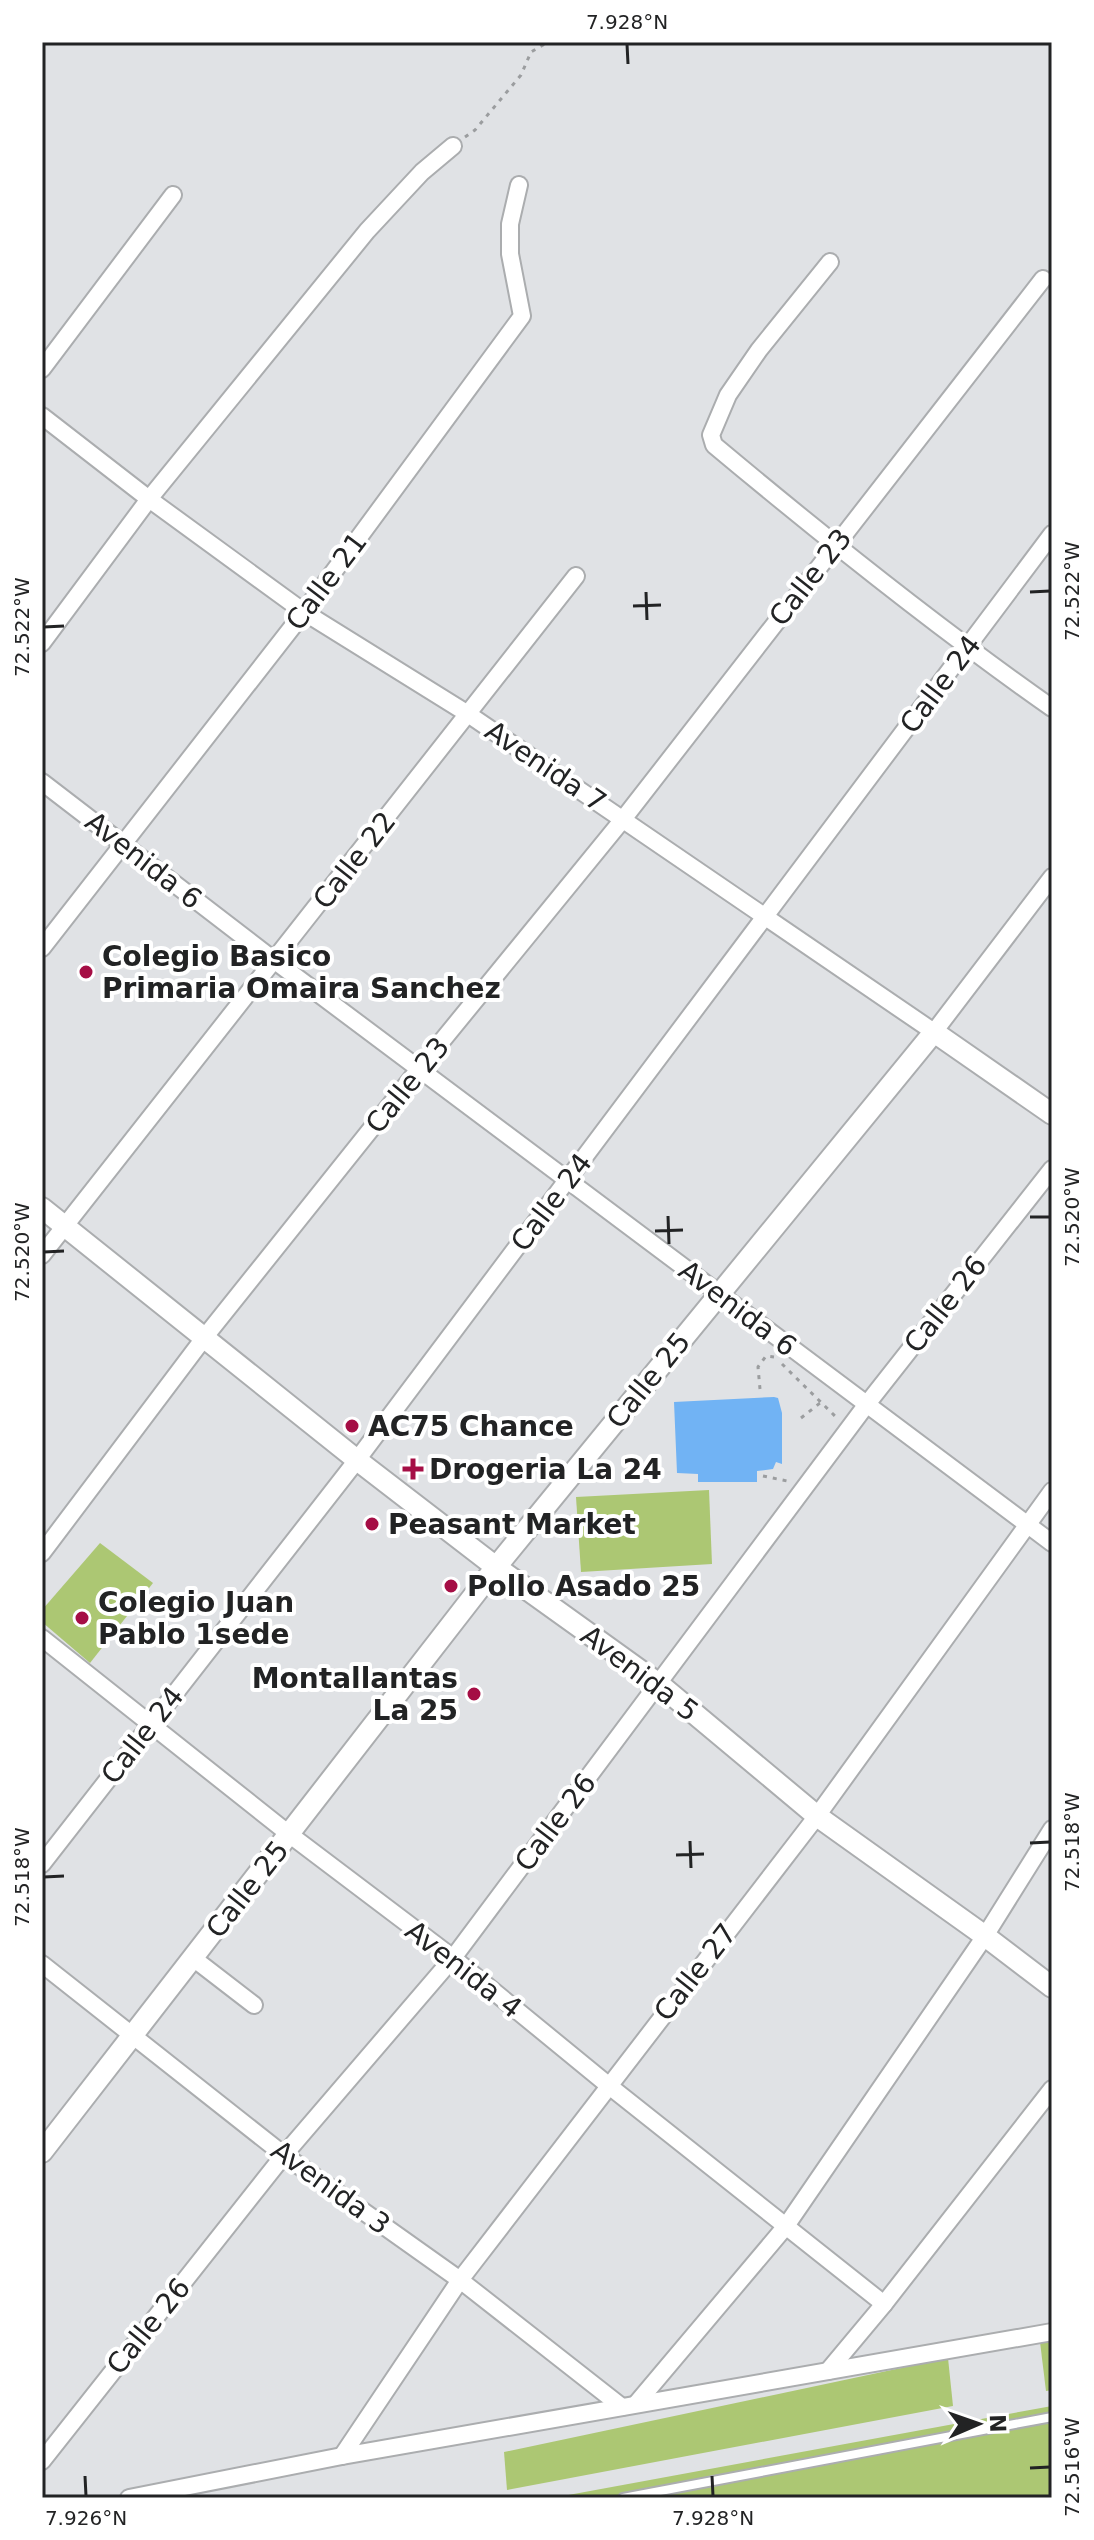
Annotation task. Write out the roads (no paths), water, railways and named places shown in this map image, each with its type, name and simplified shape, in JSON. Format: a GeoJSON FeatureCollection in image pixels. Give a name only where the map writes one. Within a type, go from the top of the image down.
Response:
{"type":"FeatureCollection","features":[{"type":"Feature","properties":{"kind":"street"},"geometry":{"type":"LineString","coordinates":[[42,643],[149,499],[367,231],[422,172],[453,146]]}},
{"type":"Feature","properties":{"kind":"street","name":"Calle 21"},"geometry":{"type":"LineString","coordinates":[[42,948],[304,612],[522,316],[510,254],[510,224],[519,185]]}},
{"type":"Feature","properties":{"kind":"street"},"geometry":{"type":"LineString","coordinates":[[42,369],[173,195]]}},
{"type":"Feature","properties":{"kind":"street"},"geometry":{"type":"LineString","coordinates":[[830,262],[759,350],[728,395],[711,435],[714,445],[834,546],[966,648],[1052,708]]}},
{"type":"Feature","properties":{"kind":"street","name":"Calle 23"},"geometry":{"type":"LineString","coordinates":[[42,1553],[204,1338],[624,818],[1043,279]]}},
{"type":"Feature","properties":{"kind":"street","name":"Avenida 7"},"geometry":{"type":"LineString","coordinates":[[42,416],[304,612],[468,714],[624,818],[1052,1114]]}},
{"type":"Feature","properties":{"kind":"street","name":"Calle 24"},"geometry":{"type":"LineString","coordinates":[[42,1864],[357,1460],[1052,534]]}},
{"type":"Feature","properties":{"kind":"street","name":"Calle 22"},"geometry":{"type":"LineString","coordinates":[[42,1255],[576,576]]}},
{"type":"Feature","properties":{"kind":"street","name":"Avenida 6"},"geometry":{"type":"LineString","coordinates":[[42,782],[275,961],[1052,1543]]}},
{"type":"Feature","properties":{"kind":"street","name":"Calle 25"},"geometry":{"type":"LineString","coordinates":[[42,2152],[496,1567],[934,1032],[1052,877]]}},
{"type":"Feature","properties":{"kind":"street","name":"Calle 26"},"geometry":{"type":"LineString","coordinates":[[45,2450],[284,2155],[453,1958],[867,1404],[1052,1169]]}},
{"type":"Feature","properties":{"kind":"street","name":"Avenida 5"},"geometry":{"type":"LineString","coordinates":[[42,1208],[357,1460],[496,1567],[659,1684],[817,1816],[1052,1987]]}},
{"type":"Feature","properties":{"kind":"street","name":"Calle 27"},"geometry":{"type":"LineString","coordinates":[[342,2456],[460,2280],[817,1816],[1052,1491]]}},
{"type":"Feature","properties":{"kind":"street","name":"Avenida 4"},"geometry":{"type":"LineString","coordinates":[[42,1638],[289,1834],[453,1958],[884,2304]]}},
{"type":"Feature","properties":{"kind":"street"},"geometry":{"type":"LineString","coordinates":[[629,2406],[786,2226],[985,1936],[1052,1829]]}},
{"type":"Feature","properties":{"kind":"street"},"geometry":{"type":"LineString","coordinates":[[193,1958],[254,2005]]}},
{"type":"Feature","properties":{"kind":"street","name":"Avenida 3"},"geometry":{"type":"LineString","coordinates":[[42,1964],[284,2155],[460,2280],[629,2406]]}},
{"type":"Feature","properties":{"kind":"street"},"geometry":{"type":"LineString","coordinates":[[828,2371],[1052,2089]]}},
{"type":"Feature","properties":{"kind":"street"},"geometry":{"type":"LineString","coordinates":[[129,2498],[342,2456],[1052,2332]]}},
{"type":"Feature","properties":{"kind":"lane"},"geometry":{"type":"LineString","coordinates":[[623,2498],[1052,2417]]}},
{"type":"Feature","properties":{"kind":"water"},"geometry":{"type":"Polygon","coordinates":[[[778,1398],[782,1413],[782,1464],[776,1462],[773,1469],[757,1471],[757,1482],[698,1482],[698,1474],[677,1473],[674,1402],[778,1398]]]}},
{"type":"Feature","properties":{"kind":"place","name":"Colegio Basico Primaria Omaira Sanchez"},"geometry":{"type":"Point","coordinates":[86,972]}},
{"type":"Feature","properties":{"kind":"place","name":"AC75 Chance"},"geometry":{"type":"Point","coordinates":[352,1426]}},
{"type":"Feature","properties":{"kind":"place","name":"Drogeria La 24"},"geometry":{"type":"Point","coordinates":[413,1469]}},
{"type":"Feature","properties":{"kind":"place","name":"Peasant Market"},"geometry":{"type":"Point","coordinates":[372,1524]}},
{"type":"Feature","properties":{"kind":"place","name":"Pollo Asado 25"},"geometry":{"type":"Point","coordinates":[451,1586]}},
{"type":"Feature","properties":{"kind":"place","name":"Colegio Juan Pablo 1sede"},"geometry":{"type":"Point","coordinates":[82,1618]}},
{"type":"Feature","properties":{"kind":"place","name":"Montallantas La 25"},"geometry":{"type":"Point","coordinates":[474,1694]}}]}
